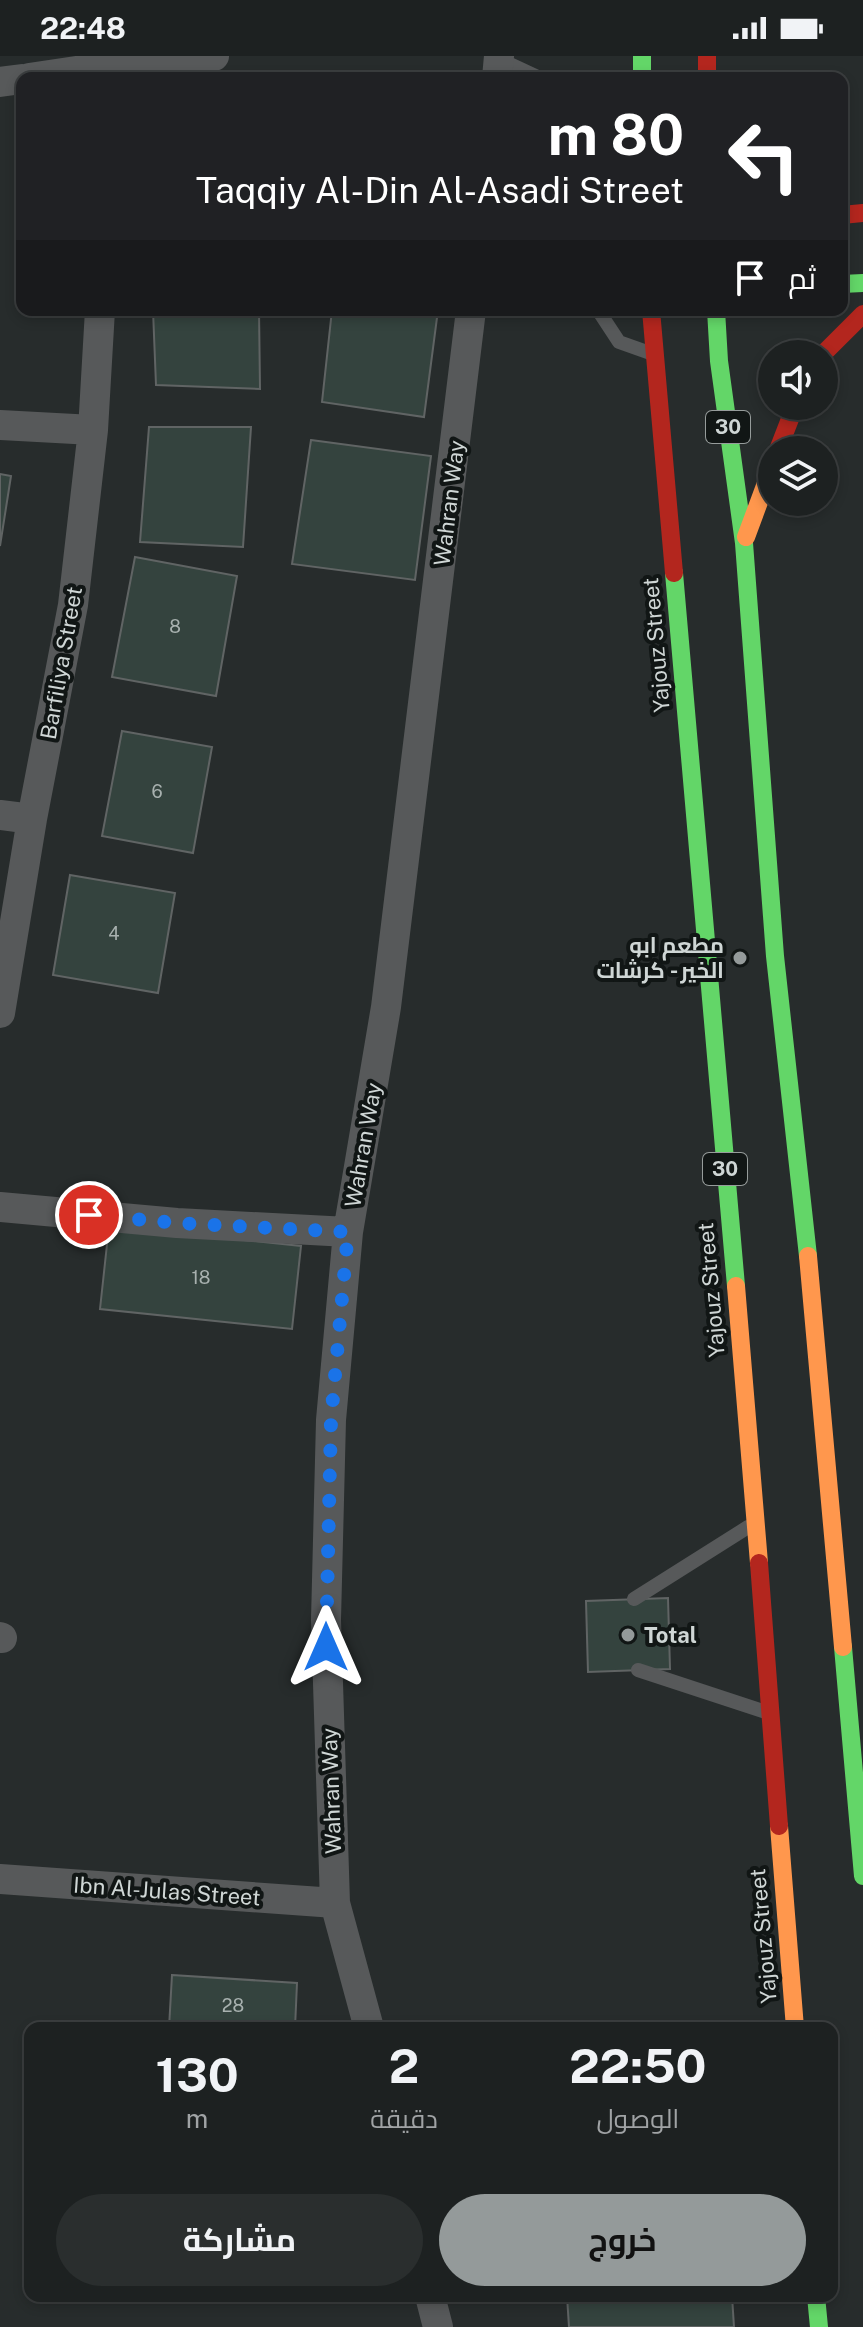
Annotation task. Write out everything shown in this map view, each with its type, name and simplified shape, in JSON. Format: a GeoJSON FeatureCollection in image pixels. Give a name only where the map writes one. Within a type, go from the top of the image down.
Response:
{"type":"FeatureCollection","features":[{"type":"Feature","properties":{"kind":"main road"},"geometry":{"type":"LineString","coordinates":[[837,340],[863,314]]}},
{"type":"Feature","properties":{"kind":"main road","name":"Yajouz Street"},"geometry":{"type":"LineString","coordinates":[[651,316],[755,1522],[795,2022]]}},
{"type":"Feature","properties":{"kind":"main road","name":"30"},"geometry":{"type":"LineString","coordinates":[[716,316],[719,361],[744,543],[775,956],[812,1291],[863,1876]]}},
{"type":"Feature","properties":{"kind":"main road"},"geometry":{"type":"LineString","coordinates":[[744,543],[758,505]]}},
{"type":"Feature","properties":{"kind":"main road"},"geometry":{"type":"LineString","coordinates":[[817,2302],[819,2327]]}},
{"type":"Feature","properties":{"kind":"street"},"geometry":{"type":"LineString","coordinates":[[69,72],[214,56]]}},
{"type":"Feature","properties":{"kind":"street","name":"Barfiliya Street"},"geometry":{"type":"LineString","coordinates":[[0,1013],[32,819],[73,605],[93,430],[100,316]]}},
{"type":"Feature","properties":{"kind":"street","name":"Wahran Way"},"geometry":{"type":"LineString","coordinates":[[367,2022],[335,1903],[326,1589],[331,1420],[348,1232],[386,1007],[470,316]]}},
{"type":"Feature","properties":{"kind":"street"},"geometry":{"type":"LineString","coordinates":[[0,425],[93,430]]}},
{"type":"Feature","properties":{"kind":"street"},"geometry":{"type":"LineString","coordinates":[[0,815],[32,819]]}},
{"type":"Feature","properties":{"kind":"street"},"geometry":{"type":"LineString","coordinates":[[0,1207],[177,1223],[348,1232]]}},
{"type":"Feature","properties":{"kind":"street","name":"Ibn Al-Julas Street"},"geometry":{"type":"LineString","coordinates":[[0,1879],[335,1903]]}},
{"type":"Feature","properties":{"kind":"street"},"geometry":{"type":"LineString","coordinates":[[432,2302],[438,2327]]}},
{"type":"Feature","properties":{"kind":"lane"},"geometry":{"type":"LineString","coordinates":[[498,64],[522,72]]}},
{"type":"Feature","properties":{"kind":"lane"},"geometry":{"type":"LineString","coordinates":[[602,316],[619,342],[654,355]]}},
{"type":"Feature","properties":{"kind":"lane"},"geometry":{"type":"LineString","coordinates":[[634,1599],[755,1522]]}},
{"type":"Feature","properties":{"kind":"lane"},"geometry":{"type":"LineString","coordinates":[[638,1670],[769,1713]]}},
{"type":"Feature","properties":{"kind":"building"},"geometry":{"type":"Polygon","coordinates":[[[153,316],[259,316],[260,389],[156,385],[153,316]]]}},
{"type":"Feature","properties":{"kind":"building"},"geometry":{"type":"Polygon","coordinates":[[[331,316],[437,316],[424,417],[322,402],[331,316]]]}},
{"type":"Feature","properties":{"kind":"building"},"geometry":{"type":"Polygon","coordinates":[[[149,427],[251,427],[243,547],[140,542],[149,427]]]}},
{"type":"Feature","properties":{"kind":"building"},"geometry":{"type":"Polygon","coordinates":[[[311,440],[431,456],[415,580],[292,564],[311,440]]]}},
{"type":"Feature","properties":{"kind":"building"},"geometry":{"type":"Polygon","coordinates":[[[0,474],[11,476],[0,546],[0,474]]]}},
{"type":"Feature","properties":{"kind":"building"},"geometry":{"type":"Polygon","coordinates":[[[135,557],[237,576],[216,696],[112,677],[135,557]]]}},
{"type":"Feature","properties":{"kind":"building"},"geometry":{"type":"Polygon","coordinates":[[[122,731],[212,747],[193,853],[102,836],[122,731]]]}},
{"type":"Feature","properties":{"kind":"building"},"geometry":{"type":"Polygon","coordinates":[[[70,875],[175,893],[158,993],[53,975],[70,875]]]}},
{"type":"Feature","properties":{"kind":"building"},"geometry":{"type":"Polygon","coordinates":[[[109,1226],[301,1246],[292,1329],[100,1309],[109,1226]]]}},
{"type":"Feature","properties":{"kind":"building","name":"Total"},"geometry":{"type":"Polygon","coordinates":[[[668,1598],[670,1669],[588,1672],[586,1601],[668,1598]]]}},
{"type":"Feature","properties":{"kind":"building"},"geometry":{"type":"Polygon","coordinates":[[[172,1975],[297,1983],[295,2022],[169,2022],[172,1975]]]}},
{"type":"Feature","properties":{"kind":"building"},"geometry":{"type":"Polygon","coordinates":[[[567,2302],[732,2302],[734,2327],[569,2327],[567,2302]]]}},
{"type":"Feature","properties":{"kind":"traffic: fast"},"geometry":{"type":"LineString","coordinates":[[642,56],[642,72]]}},
{"type":"Feature","properties":{"kind":"traffic: fast"},"geometry":{"type":"LineString","coordinates":[[848,284],[863,283]]}},
{"type":"Feature","properties":{"kind":"traffic: fast"},"geometry":{"type":"LineString","coordinates":[[716,316],[719,361],[744,543],[775,956],[808,1256]]}},
{"type":"Feature","properties":{"kind":"traffic: fast"},"geometry":{"type":"LineString","coordinates":[[674,573],[736,1286]]}},
{"type":"Feature","properties":{"kind":"traffic: fast"},"geometry":{"type":"LineString","coordinates":[[843,1647],[863,1876]]}},
{"type":"Feature","properties":{"kind":"traffic: fast"},"geometry":{"type":"LineString","coordinates":[[817,2302],[819,2327]]}},
{"type":"Feature","properties":{"kind":"traffic: slow"},"geometry":{"type":"LineString","coordinates":[[746,537],[758,505]]}},
{"type":"Feature","properties":{"kind":"traffic: slow"},"geometry":{"type":"LineString","coordinates":[[808,1256],[843,1647]]}},
{"type":"Feature","properties":{"kind":"traffic: slow"},"geometry":{"type":"LineString","coordinates":[[736,1286],[759,1563]]}},
{"type":"Feature","properties":{"kind":"traffic: slow"},"geometry":{"type":"LineString","coordinates":[[779,1826],[795,2022]]}},
{"type":"Feature","properties":{"kind":"traffic: jam"},"geometry":{"type":"LineString","coordinates":[[707,56],[707,72]]}},
{"type":"Feature","properties":{"kind":"traffic: jam"},"geometry":{"type":"LineString","coordinates":[[848,214],[863,213]]}},
{"type":"Feature","properties":{"kind":"traffic: jam"},"geometry":{"type":"LineString","coordinates":[[837,340],[863,314]]}},
{"type":"Feature","properties":{"kind":"traffic: jam"},"geometry":{"type":"LineString","coordinates":[[652,316],[674,573]]}},
{"type":"Feature","properties":{"kind":"traffic: jam"},"geometry":{"type":"LineString","coordinates":[[783,436],[790,420]]}},
{"type":"Feature","properties":{"kind":"traffic: jam"},"geometry":{"type":"LineString","coordinates":[[759,1563],[779,1826]]}},
{"type":"Feature","properties":{"kind":"place","name":"مطعم ابو الخير - كرشات"},"geometry":{"type":"Point","coordinates":[740,958]}},
{"type":"Feature","properties":{"kind":"place","name":"Total"},"geometry":{"type":"Point","coordinates":[628,1635]}},
{"type":"Feature","properties":{"kind":"route"},"geometry":{"type":"LineString","coordinates":[[89,1215],[348,1232],[331,1420],[326,1647]]}}]}
